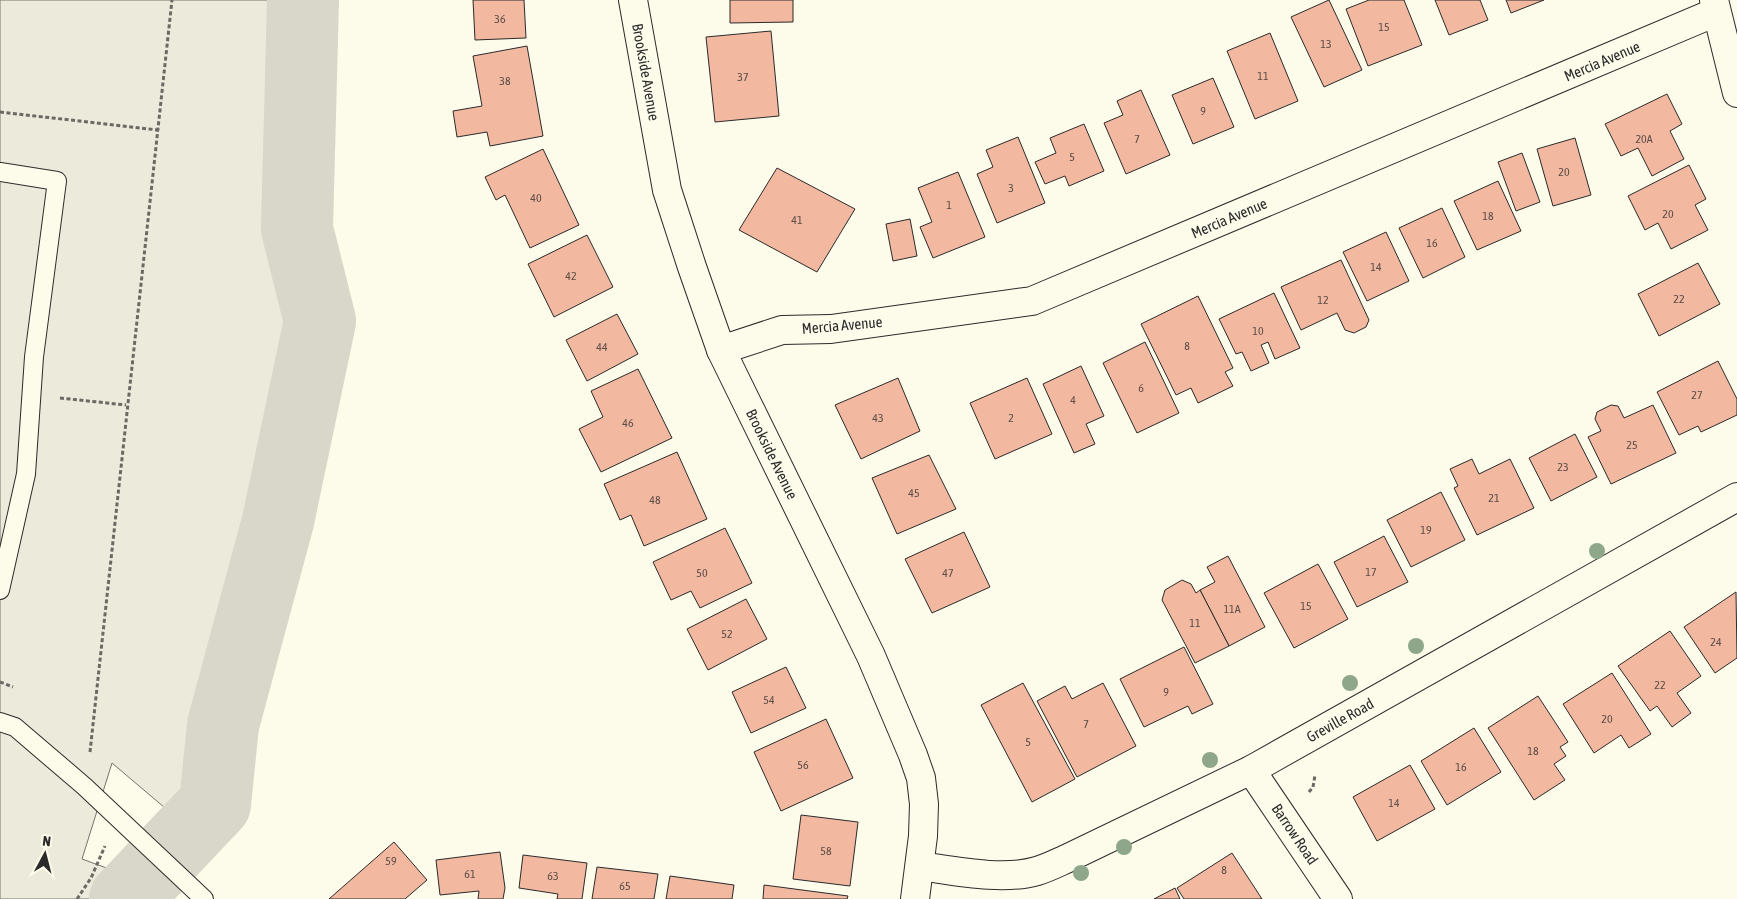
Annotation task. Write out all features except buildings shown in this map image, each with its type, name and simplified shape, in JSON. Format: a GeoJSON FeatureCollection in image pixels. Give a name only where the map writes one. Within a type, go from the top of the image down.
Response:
{"type":"FeatureCollection","features":[{"type":"Feature","properties":{"kind":"street","name":"Brookside Avenue"},"geometry":{"type":"LineString","coordinates":[[633,0],[667,190],[722,350],[871,656],[921,778],[924,804],[920,866],[915,899]]}},
{"type":"Feature","properties":{"kind":"street","name":"Mercia Avenue"},"geometry":{"type":"LineString","coordinates":[[722,350],[782,330],[831,329],[1032,301],[1715,6]]}},
{"type":"Feature","properties":{"kind":"street"},"geometry":{"type":"LineString","coordinates":[[1715,6],[1737,93]]}},
{"type":"Feature","properties":{"kind":"street","name":"Greville Road"},"geometry":{"type":"LineString","coordinates":[[920,866],[1010,875],[1036,871],[1066,859],[1251,770],[1737,497]]}},
{"type":"Feature","properties":{"kind":"street","name":"Barrow Road"},"geometry":{"type":"LineString","coordinates":[[1251,770],[1338,899]]}},
{"type":"Feature","properties":{"kind":"lane"},"geometry":{"type":"LineString","coordinates":[[0,172],[57,181],[34,358],[26,474],[0,590]]}},
{"type":"Feature","properties":{"kind":"lane"},"geometry":{"type":"LineString","coordinates":[[0,722],[15,728],[84,786],[198,894]]}},
{"type":"Feature","properties":{"kind":"path"},"geometry":{"type":"LineString","coordinates":[[84,786],[91,745],[126,405],[172,0]]}},
{"type":"Feature","properties":{"kind":"path"},"geometry":{"type":"LineString","coordinates":[[0,112],[158,130]]}},
{"type":"Feature","properties":{"kind":"path"},"geometry":{"type":"LineString","coordinates":[[0,682],[14,687]]}},
{"type":"Feature","properties":{"kind":"path"},"geometry":{"type":"LineString","coordinates":[[78,899],[91,878],[116,817]]}},
{"type":"Feature","properties":{"kind":"shaded area"},"geometry":{"type":"Polygon","coordinates":[[[0,0],[303,0],[297,229],[324,321],[278,521],[223,725],[215,804],[191,830],[112,763],[82,859],[142,881],[125,899],[0,899],[0,0]]]}},
{"type":"Feature","properties":{"kind":"waterway"},"geometry":{"type":"LineString","coordinates":[[125,899],[215,804],[223,725],[278,521],[320,321],[297,229],[303,0]]}}]}
